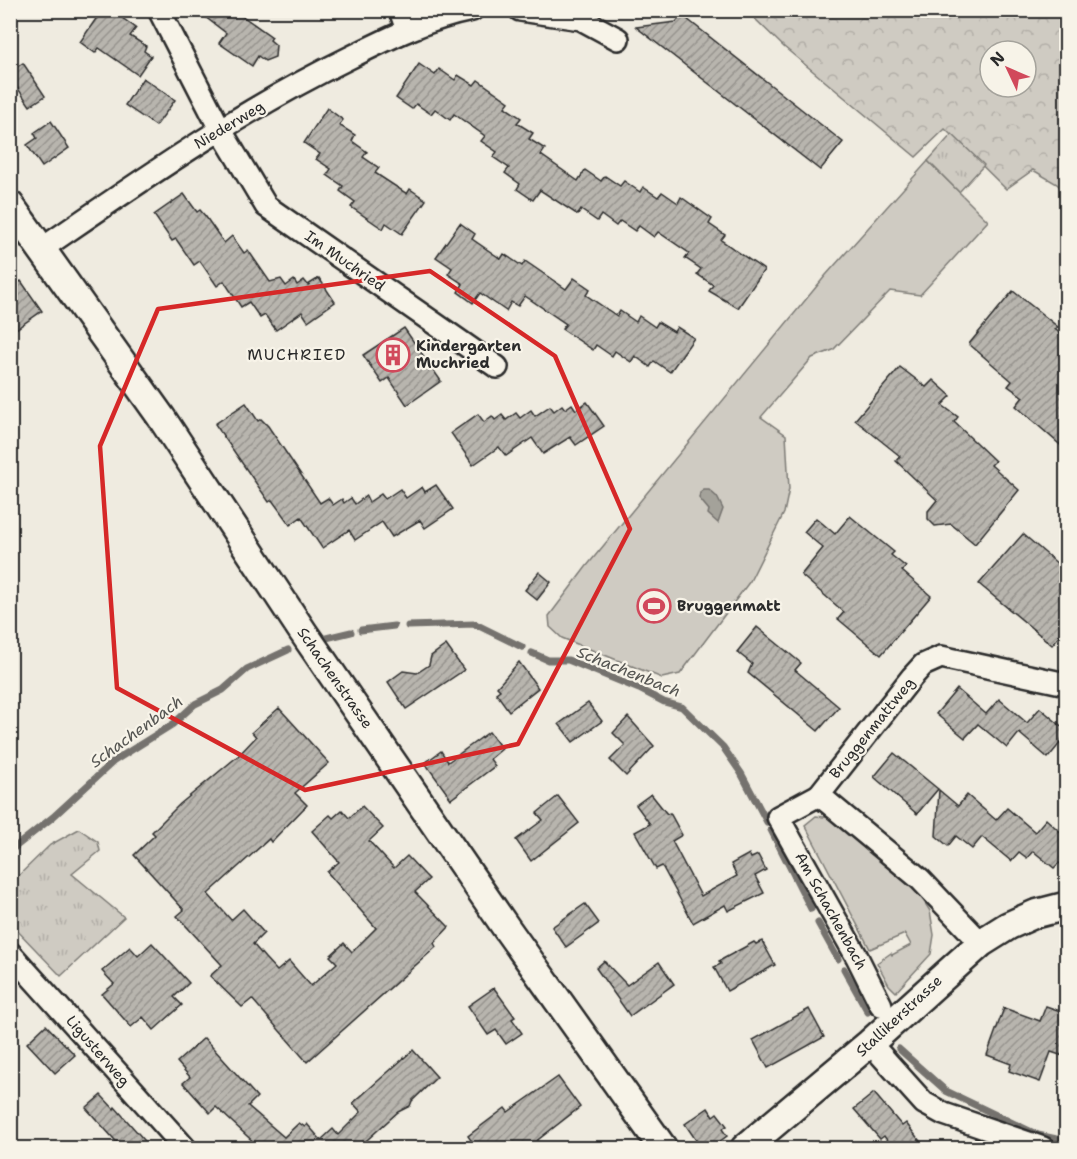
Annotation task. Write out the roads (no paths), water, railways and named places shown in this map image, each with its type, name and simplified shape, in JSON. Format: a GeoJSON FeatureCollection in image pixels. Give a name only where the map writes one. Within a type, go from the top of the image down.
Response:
{"type":"FeatureCollection","features":[{"type":"Feature","properties":{"kind":"street","name":"Im Muchried"},"geometry":{"type":"LineString","coordinates":[[159,10],[220,129],[266,206],[497,367]]}},
{"type":"Feature","properties":{"kind":"street","name":"Niederweg"},"geometry":{"type":"LineString","coordinates":[[43,248],[220,129],[319,73],[404,20],[439,17],[472,10]]}},
{"type":"Feature","properties":{"kind":"street"},"geometry":{"type":"LineString","coordinates":[[519,10],[581,19],[618,39]]}},
{"type":"Feature","properties":{"kind":"street","name":"Schachenstrasse"},"geometry":{"type":"LineString","coordinates":[[10,205],[43,248],[161,417],[320,658],[663,1149]]}},
{"type":"Feature","properties":{"kind":"street","name":"Bruggenmattweg"},"geometry":{"type":"LineString","coordinates":[[778,817],[819,795],[923,665],[941,657],[1066,684]]}},
{"type":"Feature","properties":{"kind":"street"},"geometry":{"type":"LineString","coordinates":[[819,795],[920,879],[981,943]]}},
{"type":"Feature","properties":{"kind":"street","name":"Am Schachenbach"},"geometry":{"type":"LineString","coordinates":[[778,817],[857,957],[881,1005]]}},
{"type":"Feature","properties":{"kind":"street","name":"Stallikerstrasse"},"geometry":{"type":"LineString","coordinates":[[745,1149],[870,1043],[981,943],[1008,926],[1035,914],[1066,906]]}},
{"type":"Feature","properties":{"kind":"street","name":"Ligusterweg"},"geometry":{"type":"LineString","coordinates":[[10,952],[185,1149]]}},
{"type":"Feature","properties":{"kind":"street"},"geometry":{"type":"LineString","coordinates":[[870,1043],[924,1102],[944,1114],[1010,1144],[1043,1149]]}},
{"type":"Feature","properties":{"kind":"waterway","name":"Schachenbach"},"geometry":{"type":"LineString","coordinates":[[408,626],[475,624],[522,647]]}},
{"type":"Feature","properties":{"kind":"waterway","name":"Schachenbach"},"geometry":{"type":"LineString","coordinates":[[361,630],[394,626]]}},
{"type":"Feature","properties":{"kind":"waterway","name":"Schachenbach"},"geometry":{"type":"LineString","coordinates":[[322,639],[351,632]]}},
{"type":"Feature","properties":{"kind":"waterway","name":"Schachenbach"},"geometry":{"type":"LineString","coordinates":[[10,851],[53,817],[114,761],[173,724],[195,704],[223,690],[247,669],[288,650]]}},
{"type":"Feature","properties":{"kind":"waterway","name":"Schachenbach"},"geometry":{"type":"LineString","coordinates":[[532,653],[548,660],[568,660],[639,689],[664,702],[682,707],[723,747],[741,773],[767,822]]}},
{"type":"Feature","properties":{"kind":"waterway","name":"Schachenbach"},"geometry":{"type":"LineString","coordinates":[[771,830],[811,909]]}},
{"type":"Feature","properties":{"kind":"waterway","name":"Schachenbach"},"geometry":{"type":"LineString","coordinates":[[818,923],[838,959]]}},
{"type":"Feature","properties":{"kind":"waterway","name":"Schachenbach"},"geometry":{"type":"LineString","coordinates":[[844,969],[868,1012]]}},
{"type":"Feature","properties":{"kind":"waterway","name":"Schachenbach"},"geometry":{"type":"LineString","coordinates":[[899,1049],[946,1091],[1038,1135],[1066,1141]]}},
{"type":"Feature","properties":{"kind":"place","name":"Kindergarten Muchried"},"geometry":{"type":"Point","coordinates":[393,355]}},
{"type":"Feature","properties":{"kind":"place","name":"Bruggenmatt"},"geometry":{"type":"Point","coordinates":[654,606]}},
{"type":"Feature","properties":{"kind":"district","name":"MUCHRIED"},"geometry":{"type":"Point","coordinates":[297,354]}}]}
